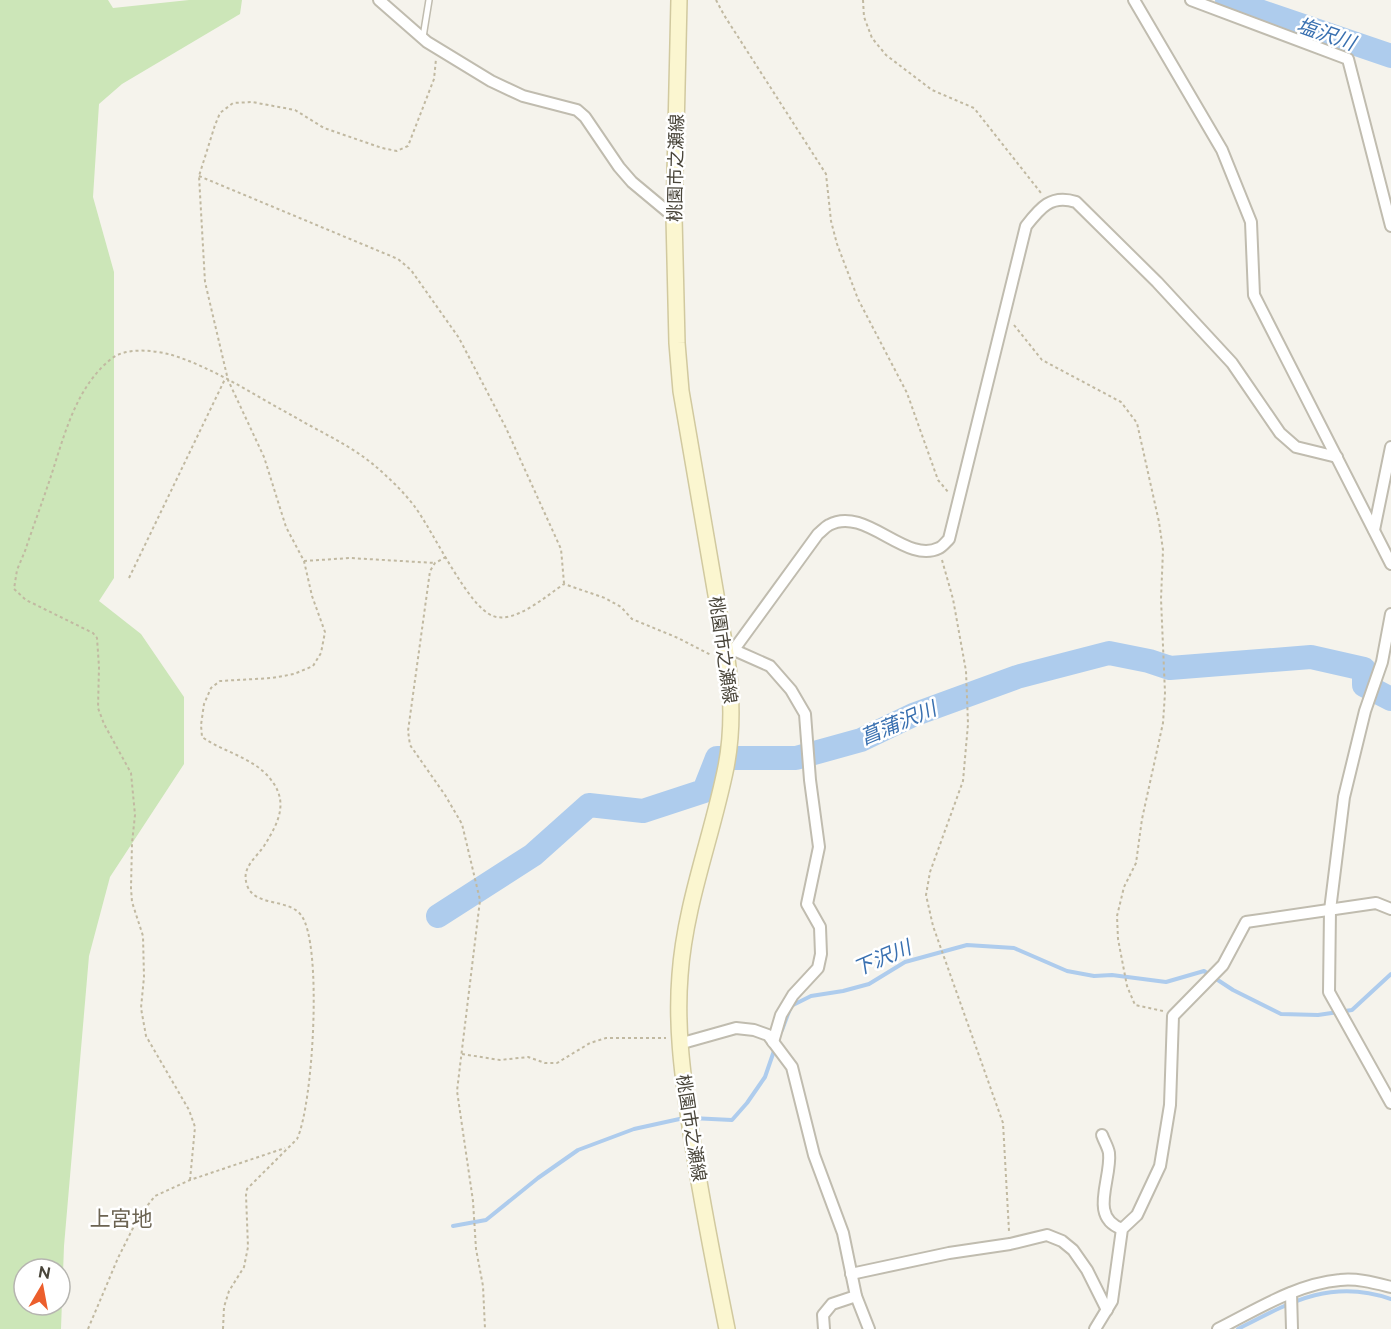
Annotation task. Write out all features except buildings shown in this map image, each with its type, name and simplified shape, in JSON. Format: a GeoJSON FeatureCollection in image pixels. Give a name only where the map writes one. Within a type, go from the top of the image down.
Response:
{"type":"FeatureCollection","features":[{"type":"Feature","properties":{"kind":"main road","name":"桃園市之瀬線"},"geometry":{"type":"LineString","coordinates":[[679,0],[674,217],[676,343],[681,392],[730,658],[732,699],[731,734],[726,767],[689,912],[680,974],[679,1041],[692,1144],[727,1329]]}},
{"type":"Feature","properties":{"kind":"street"},"geometry":{"type":"LineString","coordinates":[[379,0],[423,38],[491,81],[523,96],[577,110],[585,117],[632,182],[674,217]]}},
{"type":"Feature","properties":{"kind":"street"},"geometry":{"type":"LineString","coordinates":[[1134,0],[1222,150],[1251,222],[1254,295],[1391,564]]}},
{"type":"Feature","properties":{"kind":"street"},"geometry":{"type":"LineString","coordinates":[[1191,0],[1348,59],[1391,226]]}},
{"type":"Feature","properties":{"kind":"street"},"geometry":{"type":"LineString","coordinates":[[773,1042],[781,1015],[793,995],[818,968],[821,954],[820,927],[807,904],[819,847],[810,780],[805,714],[791,690],[770,666],[730,658],[818,534],[829,525],[841,521],[858,522],[923,551],[939,549],[949,539],[1026,226],[1039,209],[1056,200],[1065,199],[1076,202],[1157,282],[1232,363],[1280,433],[1296,447],[1337,457]]}},
{"type":"Feature","properties":{"kind":"street"},"geometry":{"type":"LineString","coordinates":[[1374,530],[1391,447]]}},
{"type":"Feature","properties":{"kind":"street"},"geometry":{"type":"LineString","coordinates":[[1391,614],[1382,662],[1365,711],[1344,796],[1330,910],[1329,992],[1391,1103]]}},
{"type":"Feature","properties":{"kind":"street"},"geometry":{"type":"LineString","coordinates":[[1096,1329],[1113,1301],[1122,1229],[1137,1215],[1160,1166],[1170,1105],[1173,1016],[1223,965],[1246,922],[1376,903],[1391,909]]}},
{"type":"Feature","properties":{"kind":"street"},"geometry":{"type":"LineString","coordinates":[[679,1041],[736,1028],[754,1030],[768,1035],[792,1067],[814,1155],[843,1233],[856,1296],[868,1329]]}},
{"type":"Feature","properties":{"kind":"street"},"geometry":{"type":"LineString","coordinates":[[1102,1135],[1109,1153],[1103,1201],[1106,1218],[1112,1225],[1122,1229]]}},
{"type":"Feature","properties":{"kind":"street"},"geometry":{"type":"LineString","coordinates":[[851,1274],[949,1252],[1010,1244],[1047,1235],[1062,1241],[1073,1250],[1107,1310]]}},
{"type":"Feature","properties":{"kind":"street"},"geometry":{"type":"LineString","coordinates":[[1218,1329],[1313,1285],[1341,1280],[1370,1281],[1391,1287]]}},
{"type":"Feature","properties":{"kind":"street"},"geometry":{"type":"LineString","coordinates":[[1291,1294],[1292,1327]]}},
{"type":"Feature","properties":{"kind":"street"},"geometry":{"type":"LineString","coordinates":[[824,1329],[823,1315],[832,1304],[856,1296]]}},
{"type":"Feature","properties":{"kind":"lane"},"geometry":{"type":"LineString","coordinates":[[423,38],[429,0]]}},
{"type":"Feature","properties":{"kind":"path"},"geometry":{"type":"LineString","coordinates":[[716,0],[825,174],[831,221],[837,244],[858,299],[907,393],[938,480],[945,491],[958,500]]}},
{"type":"Feature","properties":{"kind":"path"},"geometry":{"type":"LineString","coordinates":[[863,0],[864,17],[872,38],[886,55],[932,90],[974,108],[1049,204]]}},
{"type":"Feature","properties":{"kind":"path"},"geometry":{"type":"LineString","coordinates":[[223,1329],[229,1291],[244,1267],[248,1247],[246,1195],[248,1189],[297,1139],[302,1130],[309,1086],[314,986],[313,957],[306,924],[300,913],[290,906],[261,899],[248,889],[244,876],[276,825],[282,805],[279,791],[264,773],[241,756],[202,737],[204,704],[211,688],[220,681],[272,678],[294,674],[313,666],[321,653],[325,632],[312,596],[304,561],[286,527],[264,457],[226,379],[205,282],[199,176],[220,113],[233,103],[252,102],[295,110],[324,129],[382,148],[397,151],[408,146],[434,79],[437,48]]}},
{"type":"Feature","properties":{"kind":"path"},"geometry":{"type":"LineString","coordinates":[[199,176],[398,259],[411,270],[459,338],[506,428],[561,549],[564,584]]}},
{"type":"Feature","properties":{"kind":"path"},"geometry":{"type":"LineString","coordinates":[[1005,314],[1041,360],[1121,402],[1137,423],[1163,550],[1161,638],[1165,693],[1163,723],[1142,819],[1136,863],[1124,887],[1117,916],[1118,939],[1127,986],[1135,1005],[1163,1011],[1173,1016]]}},
{"type":"Feature","properties":{"kind":"path"},"geometry":{"type":"LineString","coordinates":[[190,1180],[195,1127],[189,1110],[146,1036],[141,1008],[144,977],[142,936],[132,902],[131,888],[135,815],[131,773],[104,724],[98,708],[97,638],[93,633],[26,600],[14,590],[16,570],[29,540],[72,414],[92,379],[112,358],[128,351],[149,351],[171,355],[226,379],[342,444],[373,464],[416,507],[481,609],[491,616],[501,618],[515,616],[564,584]]}},
{"type":"Feature","properties":{"kind":"path"},"geometry":{"type":"LineString","coordinates":[[129,578],[226,379]]}},
{"type":"Feature","properties":{"kind":"path"},"geometry":{"type":"LineString","coordinates":[[939,549],[953,599],[966,671],[968,724],[963,781],[930,872],[926,895],[933,926],[950,977],[1003,1123],[1010,1244]]}},
{"type":"Feature","properties":{"kind":"path"},"geometry":{"type":"LineString","coordinates":[[446,557],[435,563],[430,571],[408,731],[410,745],[446,795],[462,824],[480,900],[457,1091],[473,1201],[476,1249],[483,1286],[485,1329]]}},
{"type":"Feature","properties":{"kind":"path"},"geometry":{"type":"LineString","coordinates":[[304,561],[350,558],[435,563]]}},
{"type":"Feature","properties":{"kind":"path"},"geometry":{"type":"LineString","coordinates":[[564,584],[605,598],[621,607],[632,619],[730,658]]}},
{"type":"Feature","properties":{"kind":"path"},"geometry":{"type":"LineString","coordinates":[[462,1054],[500,1060],[528,1057],[545,1063],[557,1064],[590,1043],[606,1038],[679,1041]]}},
{"type":"Feature","properties":{"kind":"path"},"geometry":{"type":"LineString","coordinates":[[88,1329],[118,1258],[139,1216],[155,1196],[190,1180],[287,1148]]}},
{"type":"Feature","properties":{"kind":"green space"},"geometry":{"type":"Polygon","coordinates":[[[0,0],[108,0],[113,8],[189,0],[242,0],[240,14],[122,84],[99,104],[93,197],[114,272],[114,578],[99,601],[141,634],[184,697],[184,764],[110,877],[89,956],[64,1257],[12,1257],[12,1317],[61,1317],[61,1329],[0,1329],[0,0]]]}},
{"type":"Feature","properties":{"kind":"waterway","name":"塩沢川"},"geometry":{"type":"LineString","coordinates":[[1227,0],[1391,56]]}},
{"type":"Feature","properties":{"kind":"waterway","name":"菖蒲沢川"},"geometry":{"type":"LineString","coordinates":[[438,916],[533,855],[589,805],[643,811],[704,791],[717,758],[796,758],[861,740],[913,715],[1017,677],[1109,653],[1170,668],[1311,657],[1364,669],[1364,685],[1391,699]]}},
{"type":"Feature","properties":{"kind":"waterway","name":"下沢川"},"geometry":{"type":"LineString","coordinates":[[782,1030],[791,1006],[811,996],[869,984],[905,962],[967,945],[1014,948],[1067,971],[1094,976],[1112,975],[1166,982],[1204,971],[1233,990],[1281,1014],[1318,1015],[1352,1010],[1391,974]]}},
{"type":"Feature","properties":{"kind":"waterway","name":"下沢川"},"geometry":{"type":"LineString","coordinates":[[691,1118],[732,1120],[765,1077],[775,1048]]}},
{"type":"Feature","properties":{"kind":"waterway","name":"下沢川"},"geometry":{"type":"LineString","coordinates":[[453,1226],[486,1220],[538,1178],[578,1150],[634,1129],[684,1118]]}},
{"type":"Feature","properties":{"kind":"waterway"},"geometry":{"type":"LineString","coordinates":[[1238,1329],[1294,1302],[1330,1292],[1370,1293],[1391,1299]]}},
{"type":"Feature","properties":{"kind":"district","name":"上宮地"},"geometry":{"type":"Point","coordinates":[121,1219]}}]}
